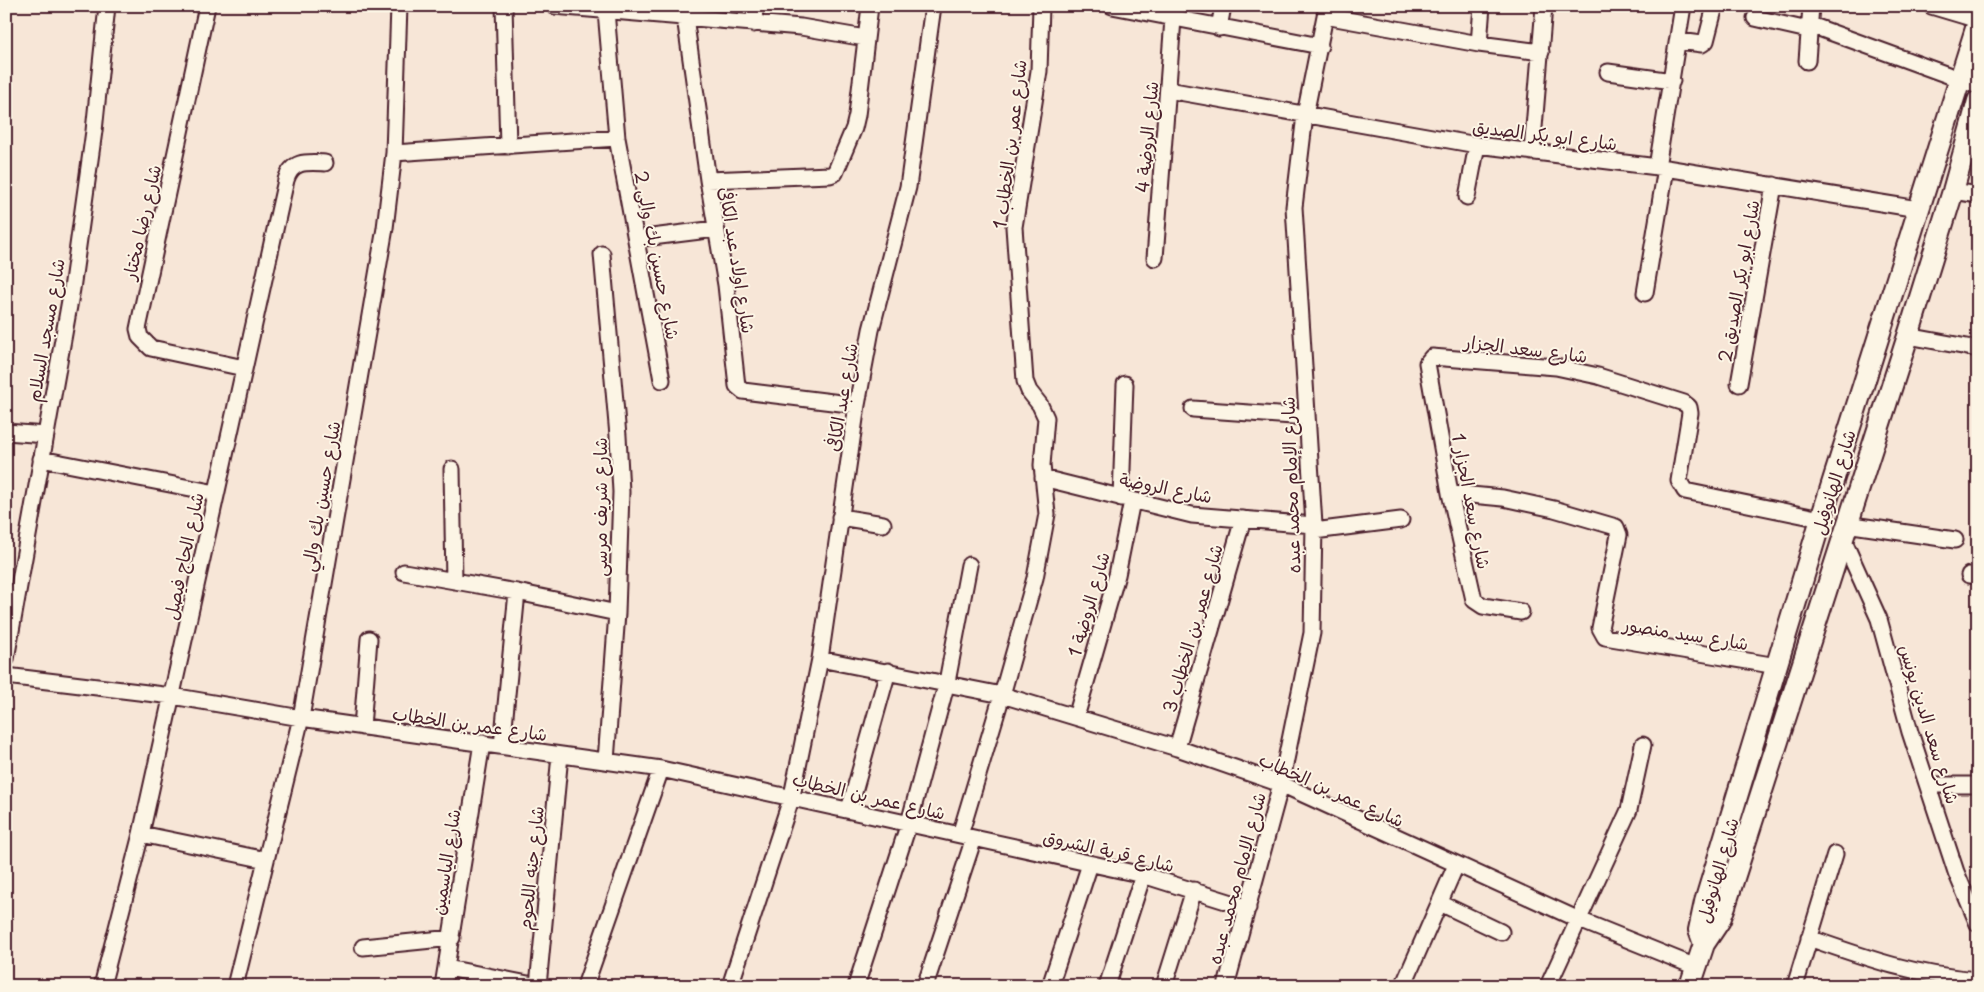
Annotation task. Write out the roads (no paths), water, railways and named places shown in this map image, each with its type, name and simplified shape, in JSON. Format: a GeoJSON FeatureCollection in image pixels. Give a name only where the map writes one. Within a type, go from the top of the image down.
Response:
{"type":"FeatureCollection","features":[{"type":"Feature","properties":{"kind":"street","name":"شارع مسجد السلام"},"geometry":{"type":"LineString","coordinates":[[6,659],[73,280],[94,131],[107,6]]}},
{"type":"Feature","properties":{"kind":"street","name":"شارع رضا مختار"},"geometry":{"type":"LineString","coordinates":[[207,6],[138,329],[140,337],[151,348],[244,368]]}},
{"type":"Feature","properties":{"kind":"street","name":"شارع حسين بك والي"},"geometry":{"type":"LineString","coordinates":[[234,986],[301,718],[385,228],[394,154],[399,6]]}},
{"type":"Feature","properties":{"kind":"street"},"geometry":{"type":"LineString","coordinates":[[504,6],[508,146]]}},
{"type":"Feature","properties":{"kind":"street"},"geometry":{"type":"LineString","coordinates":[[554,6],[606,11],[641,10],[685,18],[800,27],[865,38]]}},
{"type":"Feature","properties":{"kind":"street"},"geometry":{"type":"LineString","coordinates":[[754,24],[755,6]]}},
{"type":"Feature","properties":{"kind":"street"},"geometry":{"type":"LineString","coordinates":[[708,180],[830,175],[836,171],[856,122],[870,6]]}},
{"type":"Feature","properties":{"kind":"street","name":"شارع عبد الكافى"},"geometry":{"type":"LineString","coordinates":[[730,986],[792,796],[820,659],[857,405],[871,330],[908,187],[933,6]]}},
{"type":"Feature","properties":{"kind":"street","name":"شارع عمر بن الخطاب 1"},"geometry":{"type":"LineString","coordinates":[[1002,694],[1035,578],[1047,514],[1042,461],[1046,418],[1040,405],[1028,391],[1025,381],[1014,227],[1039,72],[1041,6]]}},
{"type":"Feature","properties":{"kind":"street"},"geometry":{"type":"LineString","coordinates":[[1219,28],[1223,6]]}},
{"type":"Feature","properties":{"kind":"street"},"geometry":{"type":"LineString","coordinates":[[1480,44],[1482,6]]}},
{"type":"Feature","properties":{"kind":"street"},"geometry":{"type":"LineString","coordinates":[[1532,152],[1544,6]]}},
{"type":"Feature","properties":{"kind":"street"},"geometry":{"type":"LineString","coordinates":[[1645,293],[1683,6]]}},
{"type":"Feature","properties":{"kind":"street"},"geometry":{"type":"LineString","coordinates":[[1679,41],[1698,44],[1706,41],[1715,6]]}},
{"type":"Feature","properties":{"kind":"street"},"geometry":{"type":"LineString","coordinates":[[1807,61],[1811,6]]}},
{"type":"Feature","properties":{"kind":"street"},"geometry":{"type":"LineString","coordinates":[[1931,6],[1978,21]]}},
{"type":"Feature","properties":{"kind":"street"},"geometry":{"type":"LineString","coordinates":[[1116,7],[1320,46]]}},
{"type":"Feature","properties":{"kind":"street","name":"شارع حسين بك والى 2"},"geometry":{"type":"LineString","coordinates":[[606,11],[617,138],[662,380]]}},
{"type":"Feature","properties":{"kind":"street"},"geometry":{"type":"LineString","coordinates":[[1326,11],[1480,44],[1541,52]]}},
{"type":"Feature","properties":{"kind":"street","name":"شارع الإمام محمد عبده"},"geometry":{"type":"LineString","coordinates":[[1226,986],[1282,784],[1312,633],[1314,528],[1294,227],[1296,184],[1305,115],[1326,11]]}},
{"type":"Feature","properties":{"kind":"street","name":"شارع اولاد عبد الكافى"},"geometry":{"type":"LineString","coordinates":[[685,18],[708,180],[726,285],[739,389],[857,405]]}},
{"type":"Feature","properties":{"kind":"street"},"geometry":{"type":"LineString","coordinates":[[1755,18],[1808,27],[1969,83]]}},
{"type":"Feature","properties":{"kind":"street","name":"شارع الروضة 4"},"geometry":{"type":"LineString","coordinates":[[1155,258],[1173,19]]}},
{"type":"Feature","properties":{"kind":"street","name":"شارع الهانوفيل"},"geometry":{"type":"LineString","coordinates":[[1704,944],[1699,930],[1701,917],[1821,519],[1918,209],[1969,83],[1978,21]]}},
{"type":"Feature","properties":{"kind":"street"},"geometry":{"type":"LineString","coordinates":[[1608,72],[1672,81]]}},
{"type":"Feature","properties":{"kind":"street","name":"شارع ابو بكر الصديق"},"geometry":{"type":"LineString","coordinates":[[1168,90],[1477,145],[1662,168],[1918,209]]}},
{"type":"Feature","properties":{"kind":"street","name":"شارع الهانوفيل"},"geometry":{"type":"LineString","coordinates":[[1690,986],[1704,944],[1720,920],[1725,906],[1953,191],[1973,138],[1978,100]]}},
{"type":"Feature","properties":{"kind":"street"},"geometry":{"type":"LineString","coordinates":[[394,154],[617,138]]}},
{"type":"Feature","properties":{"kind":"street"},"geometry":{"type":"LineString","coordinates":[[1467,198],[1477,145]]}},
{"type":"Feature","properties":{"kind":"street","name":"شارع الحاج فيصل"},"geometry":{"type":"LineString","coordinates":[[102,986],[141,834],[288,174],[298,164],[305,162],[325,163]]}},
{"type":"Feature","properties":{"kind":"street","name":"شارع ابو بكر الصديق 2"},"geometry":{"type":"LineString","coordinates":[[1739,384],[1774,185]]}},
{"type":"Feature","properties":{"kind":"street"},"geometry":{"type":"LineString","coordinates":[[1953,191],[1978,195]]}},
{"type":"Feature","properties":{"kind":"street"},"geometry":{"type":"LineString","coordinates":[[636,239],[716,229]]}},
{"type":"Feature","properties":{"kind":"street","name":"شارع شريف مرسى"},"geometry":{"type":"LineString","coordinates":[[602,254],[621,492],[617,613],[606,761]]}},
{"type":"Feature","properties":{"kind":"street"},"geometry":{"type":"LineString","coordinates":[[1908,336],[1978,349]]}},
{"type":"Feature","properties":{"kind":"street","name":"شارع سعد الجزار"},"geometry":{"type":"LineString","coordinates":[[1428,360],[1432,357],[1556,367],[1598,376],[1684,403],[1689,407],[1690,413],[1679,481],[1685,491],[1821,519]]}},
{"type":"Feature","properties":{"kind":"street","name":"شارع سعد الجزار 1"},"geometry":{"type":"LineString","coordinates":[[1428,360],[1450,493],[1474,600],[1483,606],[1521,612]]}},
{"type":"Feature","properties":{"kind":"street","name":"شارع الروضة 1"},"geometry":{"type":"LineString","coordinates":[[1076,717],[1117,575],[1127,499],[1124,384]]}},
{"type":"Feature","properties":{"kind":"street"},"geometry":{"type":"LineString","coordinates":[[1192,409],[1306,417]]}},
{"type":"Feature","properties":{"kind":"street"},"geometry":{"type":"LineString","coordinates":[[6,432],[46,435]]}},
{"type":"Feature","properties":{"kind":"street"},"geometry":{"type":"LineString","coordinates":[[41,459],[216,493]]}},
{"type":"Feature","properties":{"kind":"street"},"geometry":{"type":"LineString","coordinates":[[452,469],[454,580]]}},
{"type":"Feature","properties":{"kind":"street","name":"شارع الروضة"},"geometry":{"type":"LineString","coordinates":[[1043,478],[1192,515],[1314,528],[1401,520]]}},
{"type":"Feature","properties":{"kind":"street","name":"شارع سيد منصور"},"geometry":{"type":"LineString","coordinates":[[1450,493],[1503,498],[1554,509],[1616,527],[1619,535],[1600,628],[1605,637],[1777,666]]}},
{"type":"Feature","properties":{"kind":"street"},"geometry":{"type":"LineString","coordinates":[[840,517],[883,524]]}},
{"type":"Feature","properties":{"kind":"street","name":"شارع عمر بن الخطاب 3"},"geometry":{"type":"LineString","coordinates":[[1177,748],[1243,519]]}},
{"type":"Feature","properties":{"kind":"street"},"geometry":{"type":"LineString","coordinates":[[1844,530],[1955,540]]}},
{"type":"Feature","properties":{"kind":"street","name":"شارع سعد الدين يونس"},"geometry":{"type":"LineString","coordinates":[[1844,530],[1878,618],[1910,732],[1929,785],[1956,872],[1978,924]]}},
{"type":"Feature","properties":{"kind":"street"},"geometry":{"type":"LineString","coordinates":[[856,986],[909,823],[947,682],[969,565]]}},
{"type":"Feature","properties":{"kind":"street"},"geometry":{"type":"LineString","coordinates":[[404,572],[517,592],[617,613]]}},
{"type":"Feature","properties":{"kind":"street"},"geometry":{"type":"LineString","coordinates":[[502,746],[517,592]]}},
{"type":"Feature","properties":{"kind":"street"},"geometry":{"type":"LineString","coordinates":[[362,727],[369,639]]}},
{"type":"Feature","properties":{"kind":"street"},"geometry":{"type":"LineString","coordinates":[[820,659],[1002,694]]}},
{"type":"Feature","properties":{"kind":"street"},"geometry":{"type":"LineString","coordinates":[[850,810],[888,671]]}},
{"type":"Feature","properties":{"kind":"street","name":"شارع عمر بن الخطاب"},"geometry":{"type":"LineString","coordinates":[[6,676],[172,696],[301,718],[661,769],[792,796],[967,837],[1002,694],[1177,748],[1282,784],[1577,919],[1696,967]]}},
{"type":"Feature","properties":{"kind":"street","name":"شارع الياسمين"},"geometry":{"type":"LineString","coordinates":[[443,986],[482,743]]}},
{"type":"Feature","properties":{"kind":"street"},"geometry":{"type":"LineString","coordinates":[[1548,986],[1577,919],[1629,810],[1643,745]]}},
{"type":"Feature","properties":{"kind":"street","name":"شارع جنه اللحوم"},"geometry":{"type":"LineString","coordinates":[[538,986],[560,755]]}},
{"type":"Feature","properties":{"kind":"street"},"geometry":{"type":"LineString","coordinates":[[585,986],[661,769]]}},
{"type":"Feature","properties":{"kind":"street"},"geometry":{"type":"LineString","coordinates":[[1929,785],[1978,785]]}},
{"type":"Feature","properties":{"kind":"street"},"geometry":{"type":"LineString","coordinates":[[141,834],[266,860]]}},
{"type":"Feature","properties":{"kind":"street"},"geometry":{"type":"LineString","coordinates":[[925,986],[967,837]]}},
{"type":"Feature","properties":{"kind":"street","name":"شارع قرية الشروق"},"geometry":{"type":"LineString","coordinates":[[967,837],[1143,875],[1248,908]]}},
{"type":"Feature","properties":{"kind":"street"},"geometry":{"type":"LineString","coordinates":[[1795,986],[1835,854]]}},
{"type":"Feature","properties":{"kind":"street"},"geometry":{"type":"LineString","coordinates":[[1050,986],[1090,864]]}},
{"type":"Feature","properties":{"kind":"street"},"geometry":{"type":"LineString","coordinates":[[1403,986],[1456,865]]}},
{"type":"Feature","properties":{"kind":"street"},"geometry":{"type":"LineString","coordinates":[[1107,986],[1143,875]]}},
{"type":"Feature","properties":{"kind":"street"},"geometry":{"type":"LineString","coordinates":[[1164,986],[1194,890]]}},
{"type":"Feature","properties":{"kind":"street"},"geometry":{"type":"LineString","coordinates":[[1440,903],[1501,932]]}},
{"type":"Feature","properties":{"kind":"street"},"geometry":{"type":"LineString","coordinates":[[363,947],[452,938]]}},
{"type":"Feature","properties":{"kind":"street"},"geometry":{"type":"LineString","coordinates":[[1809,938],[1882,964],[1936,977],[1978,980]]}},
{"type":"Feature","properties":{"kind":"street"},"geometry":{"type":"LineString","coordinates":[[447,968],[538,986]]}}]}
